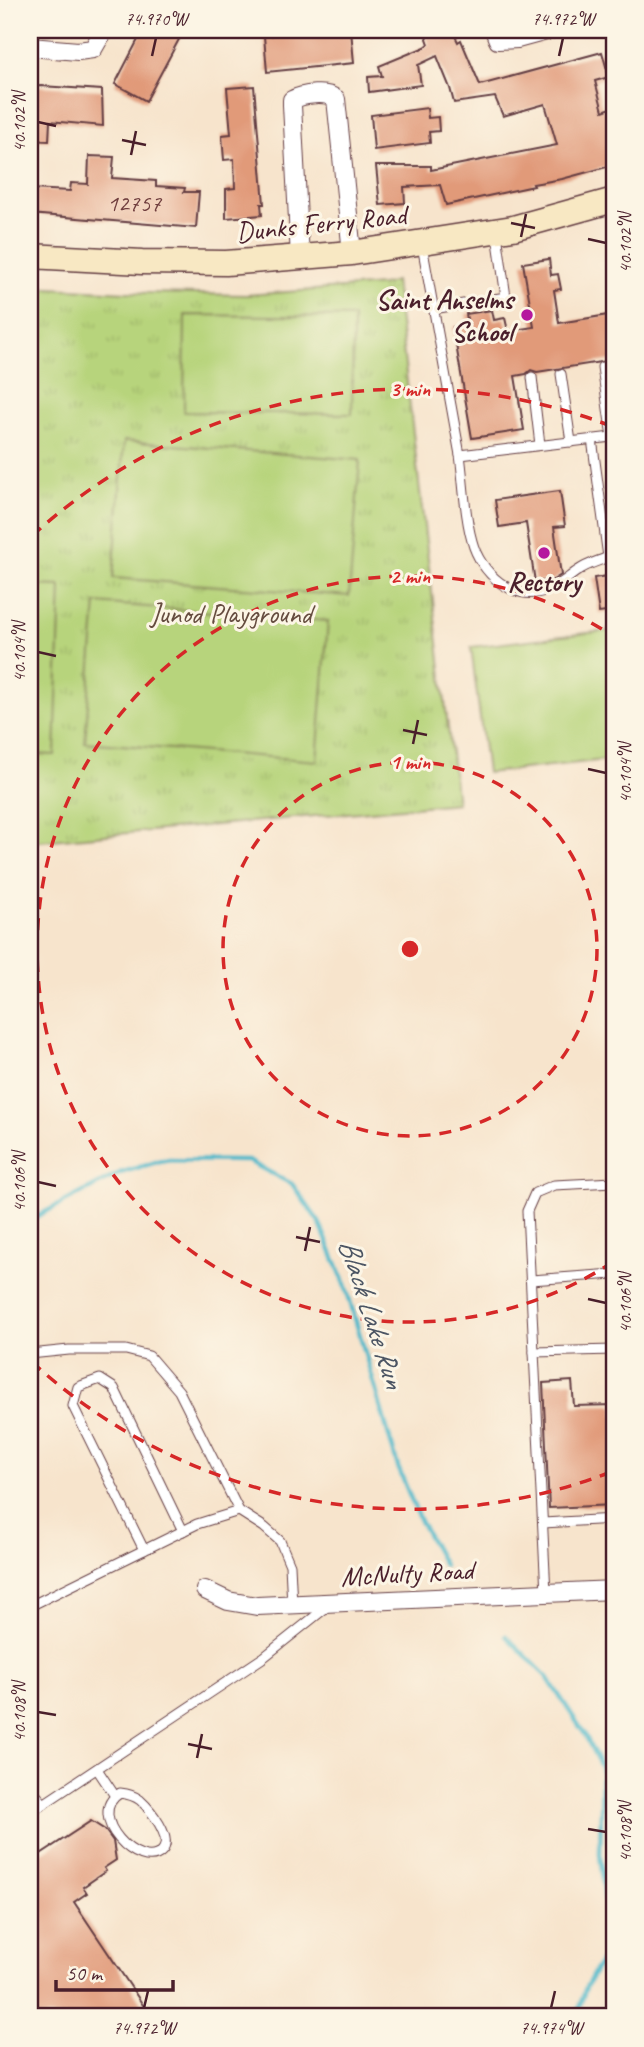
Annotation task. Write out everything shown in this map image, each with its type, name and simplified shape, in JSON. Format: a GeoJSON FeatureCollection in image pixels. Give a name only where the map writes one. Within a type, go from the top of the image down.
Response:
{"type":"FeatureCollection","features":[{"type":"Feature","properties":{"kind":"street"},"geometry":{"type":"LineString","coordinates":[[30,47],[78,51],[93,49],[104,30]]}},
{"type":"Feature","properties":{"kind":"street"},"geometry":{"type":"LineString","coordinates":[[496,35],[517,39],[550,30]]}},
{"type":"Feature","properties":{"kind":"street"},"geometry":{"type":"LineString","coordinates":[[300,258],[292,105],[292,100],[298,96],[329,94],[336,99],[352,253]]}},
{"type":"Feature","properties":{"kind":"street","name":"Dunks Ferry Road"},"geometry":{"type":"LineString","coordinates":[[30,256],[226,263],[300,258],[352,253],[496,231],[614,200]]}},
{"type":"Feature","properties":{"kind":"street","name":"McNulty Road"},"geometry":{"type":"LineString","coordinates":[[205,1590],[244,1605],[614,1590]]}},
{"type":"Feature","properties":{"kind":"lane"},"geometry":{"type":"LineString","coordinates":[[433,309],[506,297],[496,231]]}},
{"type":"Feature","properties":{"kind":"lane"},"geometry":{"type":"LineString","coordinates":[[421,242],[460,455],[472,542],[486,568],[505,587],[527,594],[546,591],[581,568],[611,556],[592,439]]}},
{"type":"Feature","properties":{"kind":"lane"},"geometry":{"type":"LineString","coordinates":[[460,455],[613,438],[602,367]]}},
{"type":"Feature","properties":{"kind":"lane"},"geometry":{"type":"LineString","coordinates":[[561,374],[571,442]]}},
{"type":"Feature","properties":{"kind":"lane"},"geometry":{"type":"LineString","coordinates":[[532,377],[540,446]]}},
{"type":"Feature","properties":{"kind":"lane"},"geometry":{"type":"LineString","coordinates":[[546,1593],[527,1211],[535,1193],[554,1185],[614,1182]]}},
{"type":"Feature","properties":{"kind":"lane"},"geometry":{"type":"LineString","coordinates":[[531,1280],[614,1274]]}},
{"type":"Feature","properties":{"kind":"lane"},"geometry":{"type":"LineString","coordinates":[[30,1354],[69,1350],[126,1350],[149,1356],[179,1391],[239,1511],[280,1541],[290,1565],[292,1605]]}},
{"type":"Feature","properties":{"kind":"lane"},"geometry":{"type":"LineString","coordinates":[[534,1352],[614,1350]]}},
{"type":"Feature","properties":{"kind":"lane"},"geometry":{"type":"LineString","coordinates":[[144,1550],[73,1406],[78,1387],[88,1382],[100,1380],[114,1388],[183,1531]]}},
{"type":"Feature","properties":{"kind":"lane"},"geometry":{"type":"LineString","coordinates":[[30,1606],[197,1524],[239,1511]]}},
{"type":"Feature","properties":{"kind":"lane"},"geometry":{"type":"LineString","coordinates":[[543,1523],[614,1519]]}},
{"type":"Feature","properties":{"kind":"lane"},"geometry":{"type":"LineString","coordinates":[[30,1814],[264,1657],[332,1603]]}},
{"type":"Feature","properties":{"kind":"lane"},"geometry":{"type":"LineString","coordinates":[[97,1769],[115,1796]]}},
{"type":"Feature","properties":{"kind":"lane"},"geometry":{"type":"LineString","coordinates":[[30,1788],[44,1804]]}},
{"type":"Feature","properties":{"kind":"lane"},"geometry":{"type":"LineString","coordinates":[[120,1793],[128,1794],[139,1799],[165,1832],[166,1843],[162,1851],[153,1856],[140,1856],[129,1850],[108,1821],[107,1809],[111,1798],[115,1796],[120,1793]]}},
{"type":"Feature","properties":{"kind":"green space","name":"Junod Playground"},"geometry":{"type":"Polygon","coordinates":[[[395,281],[457,803],[30,842],[30,287],[246,295],[383,285],[395,281]]]}},
{"type":"Feature","properties":{"kind":"green space"},"geometry":{"type":"Polygon","coordinates":[[[185,315],[353,317],[352,414],[184,412],[185,315]]]}},
{"type":"Feature","properties":{"kind":"green space"},"geometry":{"type":"Polygon","coordinates":[[[124,441],[360,460],[349,596],[113,578],[124,441]]]}},
{"type":"Feature","properties":{"kind":"green space"},"geometry":{"type":"Polygon","coordinates":[[[30,585],[61,586],[55,755],[30,754],[30,585]]]}},
{"type":"Feature","properties":{"kind":"green space"},"geometry":{"type":"Polygon","coordinates":[[[96,603],[328,621],[317,761],[85,742],[96,603]]]}},
{"type":"Feature","properties":{"kind":"green space"},"geometry":{"type":"Polygon","coordinates":[[[614,630],[614,759],[487,773],[471,647],[614,630]]]}},
{"type":"Feature","properties":{"kind":"building"},"geometry":{"type":"Polygon","coordinates":[[[143,30],[184,30],[146,101],[115,84],[143,30]]]}},
{"type":"Feature","properties":{"kind":"building"},"geometry":{"type":"Polygon","coordinates":[[[307,30],[351,30],[354,63],[267,72],[264,36],[307,30]]]}},
{"type":"Feature","properties":{"kind":"building"},"geometry":{"type":"Polygon","coordinates":[[[432,30],[452,30],[458,42],[461,40],[480,85],[602,52],[609,77],[595,81],[603,111],[614,107],[614,165],[446,205],[440,185],[404,187],[405,203],[380,205],[376,166],[431,166],[431,170],[557,145],[545,104],[503,116],[495,97],[454,103],[437,56],[418,65],[421,85],[369,92],[368,77],[382,76],[379,66],[425,47],[429,44],[425,33],[432,30]]]}},
{"type":"Feature","properties":{"kind":"building"},"geometry":{"type":"Polygon","coordinates":[[[254,86],[264,204],[261,204],[262,215],[226,218],[226,189],[235,188],[234,159],[224,160],[222,135],[231,134],[227,88],[254,86]]]}},
{"type":"Feature","properties":{"kind":"building"},"geometry":{"type":"Polygon","coordinates":[[[30,87],[102,90],[103,126],[50,121],[49,141],[30,140],[30,87]]]}},
{"type":"Feature","properties":{"kind":"building"},"geometry":{"type":"Polygon","coordinates":[[[427,108],[428,118],[438,117],[439,131],[429,132],[430,143],[374,150],[371,115],[427,108]]]}},
{"type":"Feature","properties":{"kind":"building"},"geometry":{"type":"Polygon","coordinates":[[[89,156],[114,157],[112,178],[156,181],[156,186],[199,192],[196,228],[30,214],[30,189],[70,191],[71,183],[88,184],[89,156]]]}},
{"type":"Feature","properties":{"kind":"building"},"geometry":{"type":"Polygon","coordinates":[[[549,259],[551,275],[558,274],[561,289],[554,290],[559,323],[614,314],[614,360],[537,372],[531,370],[515,376],[524,430],[472,438],[453,327],[468,324],[466,314],[492,310],[494,320],[505,318],[508,331],[534,327],[523,263],[549,259]]]}},
{"type":"Feature","properties":{"kind":"building","name":"Rectory"},"geometry":{"type":"Polygon","coordinates":[[[560,491],[565,526],[554,527],[561,575],[553,580],[535,582],[526,523],[499,527],[495,500],[560,491]]]}},
{"type":"Feature","properties":{"kind":"building"},"geometry":{"type":"Polygon","coordinates":[[[614,575],[614,611],[599,613],[594,578],[614,575]]]}},
{"type":"Feature","properties":{"kind":"building"},"geometry":{"type":"Polygon","coordinates":[[[572,1381],[574,1406],[614,1405],[614,1505],[549,1508],[543,1383],[572,1381]]]}},
{"type":"Feature","properties":{"kind":"building"},"geometry":{"type":"Polygon","coordinates":[[[91,1821],[105,1830],[113,1841],[116,1860],[104,1868],[106,1871],[83,1887],[87,1893],[74,1902],[151,2017],[30,2017],[30,1861],[91,1821]]]}},
{"type":"Feature","properties":{"kind":"waterway","name":"Black Lake Run"},"geometry":{"type":"LineString","coordinates":[[30,1220],[120,1173],[163,1160],[248,1161],[292,1184],[319,1222],[345,1284],[398,1467],[420,1521],[444,1565]]}},
{"type":"Feature","properties":{"kind":"waterway","name":"Black Lake Run"},"geometry":{"type":"LineString","coordinates":[[506,1636],[547,1677],[584,1733],[602,1769],[600,1854],[610,1944],[586,1987],[576,2017]]}},
{"type":"Feature","properties":{"kind":"place","name":"Saint Anselms School"},"geometry":{"type":"Point","coordinates":[527,315]}},
{"type":"Feature","properties":{"kind":"place","name":"Rectory"},"geometry":{"type":"Point","coordinates":[544,553]}}]}
